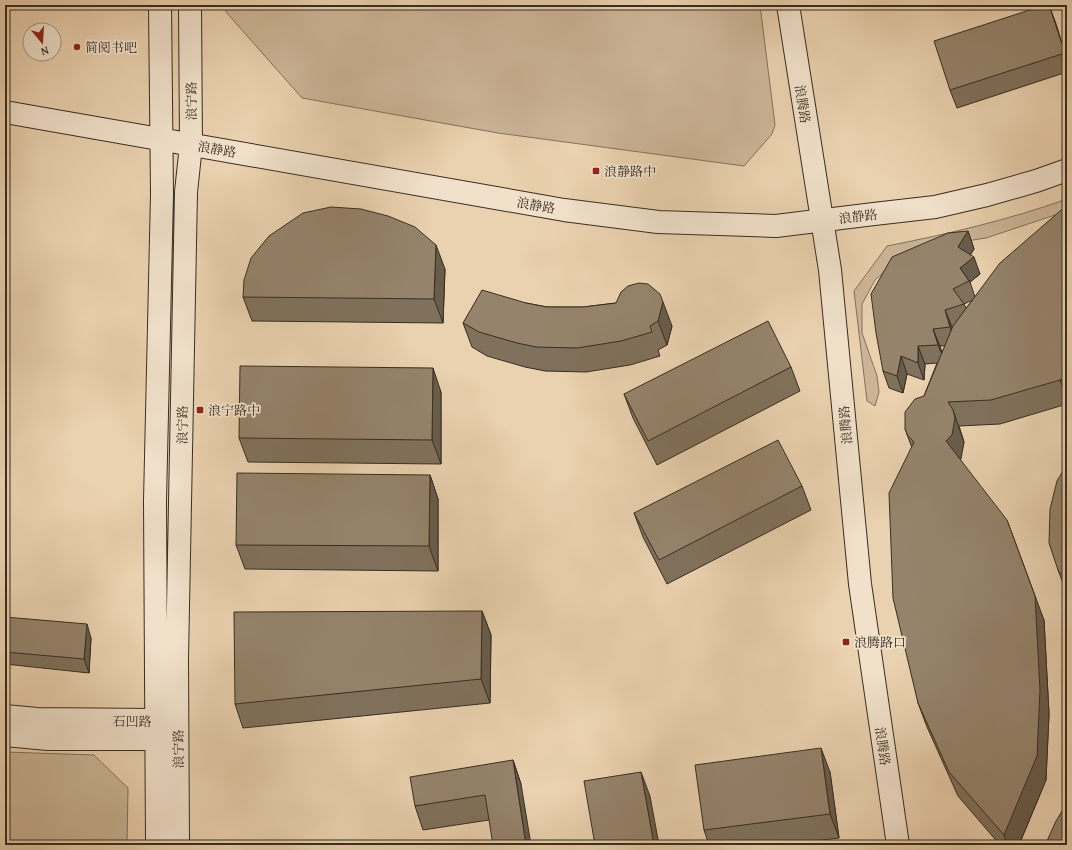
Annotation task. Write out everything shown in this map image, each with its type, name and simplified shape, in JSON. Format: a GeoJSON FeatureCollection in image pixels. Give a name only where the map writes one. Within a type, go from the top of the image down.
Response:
{"type":"FeatureCollection","features":[{"type":"Feature","properties":{"kind":"main road","name":"浪宁路"},"geometry":{"type":"LineString","coordinates":[[157,845],[155,501],[162,140],[160,5]]}},
{"type":"Feature","properties":{"kind":"main road","name":"浪宁路"},"geometry":{"type":"LineString","coordinates":[[178,845],[177,651],[186,192],[191,145],[190,5]]}},
{"type":"Feature","properties":{"kind":"main road","name":"浪腾路"},"geometry":{"type":"LineString","coordinates":[[788,5],[813,173],[830,270],[860,584],[898,845]]}},
{"type":"Feature","properties":{"kind":"main road","name":"浪静路"},"geometry":{"type":"LineString","coordinates":[[5,112],[610,217],[658,222],[776,226],[935,206],[987,195],[1036,181],[1067,170]]}},
{"type":"Feature","properties":{"kind":"main road","name":"石凹路"},"geometry":{"type":"LineString","coordinates":[[5,716],[156,730]]}},
{"type":"Feature","properties":{"kind":"main road","name":"石凹路"},"geometry":{"type":"LineString","coordinates":[[5,735],[56,739],[178,727]]}},
{"type":"Feature","properties":{"kind":"shaded area"},"geometry":{"type":"Polygon","coordinates":[[[225,5],[760,5],[775,125],[772,134],[744,166],[498,133],[302,98],[226,12],[225,5]]]}},
{"type":"Feature","properties":{"kind":"shaded area"},"geometry":{"type":"Polygon","coordinates":[[[1067,199],[1067,211],[986,238],[954,243],[899,259],[875,280],[862,304],[862,333],[877,376],[879,392],[875,406],[867,401],[854,291],[887,246],[978,226],[1023,214],[1067,199]]]}},
{"type":"Feature","properties":{"kind":"shaded area"},"geometry":{"type":"Polygon","coordinates":[[[5,752],[94,755],[128,788],[127,845],[5,845],[5,752]]]}},
{"type":"Feature","properties":{"kind":"building"},"geometry":{"type":"Polygon","coordinates":[[[1049,5],[1065,53],[950,90],[934,41],[1049,5]]]}},
{"type":"Feature","properties":{"kind":"building"},"geometry":{"type":"Polygon","coordinates":[[[1067,205],[1067,375],[1060,380],[991,400],[948,402],[953,410],[955,418],[952,435],[946,441],[1007,520],[1035,596],[1040,690],[1037,756],[1004,835],[949,772],[918,703],[893,598],[889,493],[914,442],[908,436],[905,429],[905,412],[915,399],[924,396],[953,326],[1000,263],[1067,205]]]}},
{"type":"Feature","properties":{"kind":"building"},"geometry":{"type":"Polygon","coordinates":[[[331,207],[361,209],[388,216],[415,227],[436,245],[434,299],[243,297],[244,280],[251,258],[269,236],[303,213],[331,207]]]}},
{"type":"Feature","properties":{"kind":"building"},"geometry":{"type":"Polygon","coordinates":[[[968,231],[958,247],[974,257],[960,268],[969,281],[953,289],[964,304],[945,310],[950,327],[933,329],[938,345],[918,346],[918,363],[901,356],[897,376],[883,371],[871,294],[892,257],[948,233],[968,231]]]}},
{"type":"Feature","properties":{"kind":"building"},"geometry":{"type":"Polygon","coordinates":[[[639,283],[648,284],[660,294],[663,302],[658,321],[650,326],[652,332],[621,341],[577,348],[536,347],[479,332],[463,323],[482,290],[526,303],[547,307],[583,307],[616,303],[621,292],[628,286],[639,283]]]}},
{"type":"Feature","properties":{"kind":"building"},"geometry":{"type":"Polygon","coordinates":[[[768,321],[791,367],[648,441],[624,394],[768,321]]]}},
{"type":"Feature","properties":{"kind":"building"},"geometry":{"type":"Polygon","coordinates":[[[240,366],[433,368],[432,440],[239,438],[240,366]]]}},
{"type":"Feature","properties":{"kind":"building"},"geometry":{"type":"Polygon","coordinates":[[[778,440],[802,486],[659,560],[634,513],[778,440]]]}},
{"type":"Feature","properties":{"kind":"building"},"geometry":{"type":"Polygon","coordinates":[[[1067,464],[1067,582],[1058,570],[1049,543],[1050,509],[1057,481],[1067,464]]]}},
{"type":"Feature","properties":{"kind":"building"},"geometry":{"type":"Polygon","coordinates":[[[237,473],[430,475],[429,546],[236,545],[237,473]]]}},
{"type":"Feature","properties":{"kind":"building"},"geometry":{"type":"Polygon","coordinates":[[[482,611],[481,679],[235,704],[234,612],[482,611]]]}},
{"type":"Feature","properties":{"kind":"building"},"geometry":{"type":"Polygon","coordinates":[[[5,617],[87,624],[84,659],[5,652],[5,617]]]}},
{"type":"Feature","properties":{"kind":"building"},"geometry":{"type":"Polygon","coordinates":[[[821,748],[830,814],[704,830],[695,765],[821,748]]]}},
{"type":"Feature","properties":{"kind":"building"},"geometry":{"type":"Polygon","coordinates":[[[513,760],[526,845],[493,845],[485,795],[415,806],[410,777],[513,760]]]}},
{"type":"Feature","properties":{"kind":"building"},"geometry":{"type":"Polygon","coordinates":[[[641,772],[654,845],[595,845],[584,781],[641,772]]]}},
{"type":"Feature","properties":{"kind":"building"},"geometry":{"type":"Polygon","coordinates":[[[1067,803],[1067,845],[1047,845],[1047,841],[1056,821],[1067,803]]]}},
{"type":"Feature","properties":{"kind":"place","name":"简阅书吧"},"geometry":{"type":"Point","coordinates":[77,47]}},
{"type":"Feature","properties":{"kind":"place","name":"浪静路中"},"geometry":{"type":"Point","coordinates":[596,171]}},
{"type":"Feature","properties":{"kind":"place","name":"浪宁路中"},"geometry":{"type":"Point","coordinates":[200,410]}},
{"type":"Feature","properties":{"kind":"place","name":"浪腾路口"},"geometry":{"type":"Point","coordinates":[846,642]}}]}
